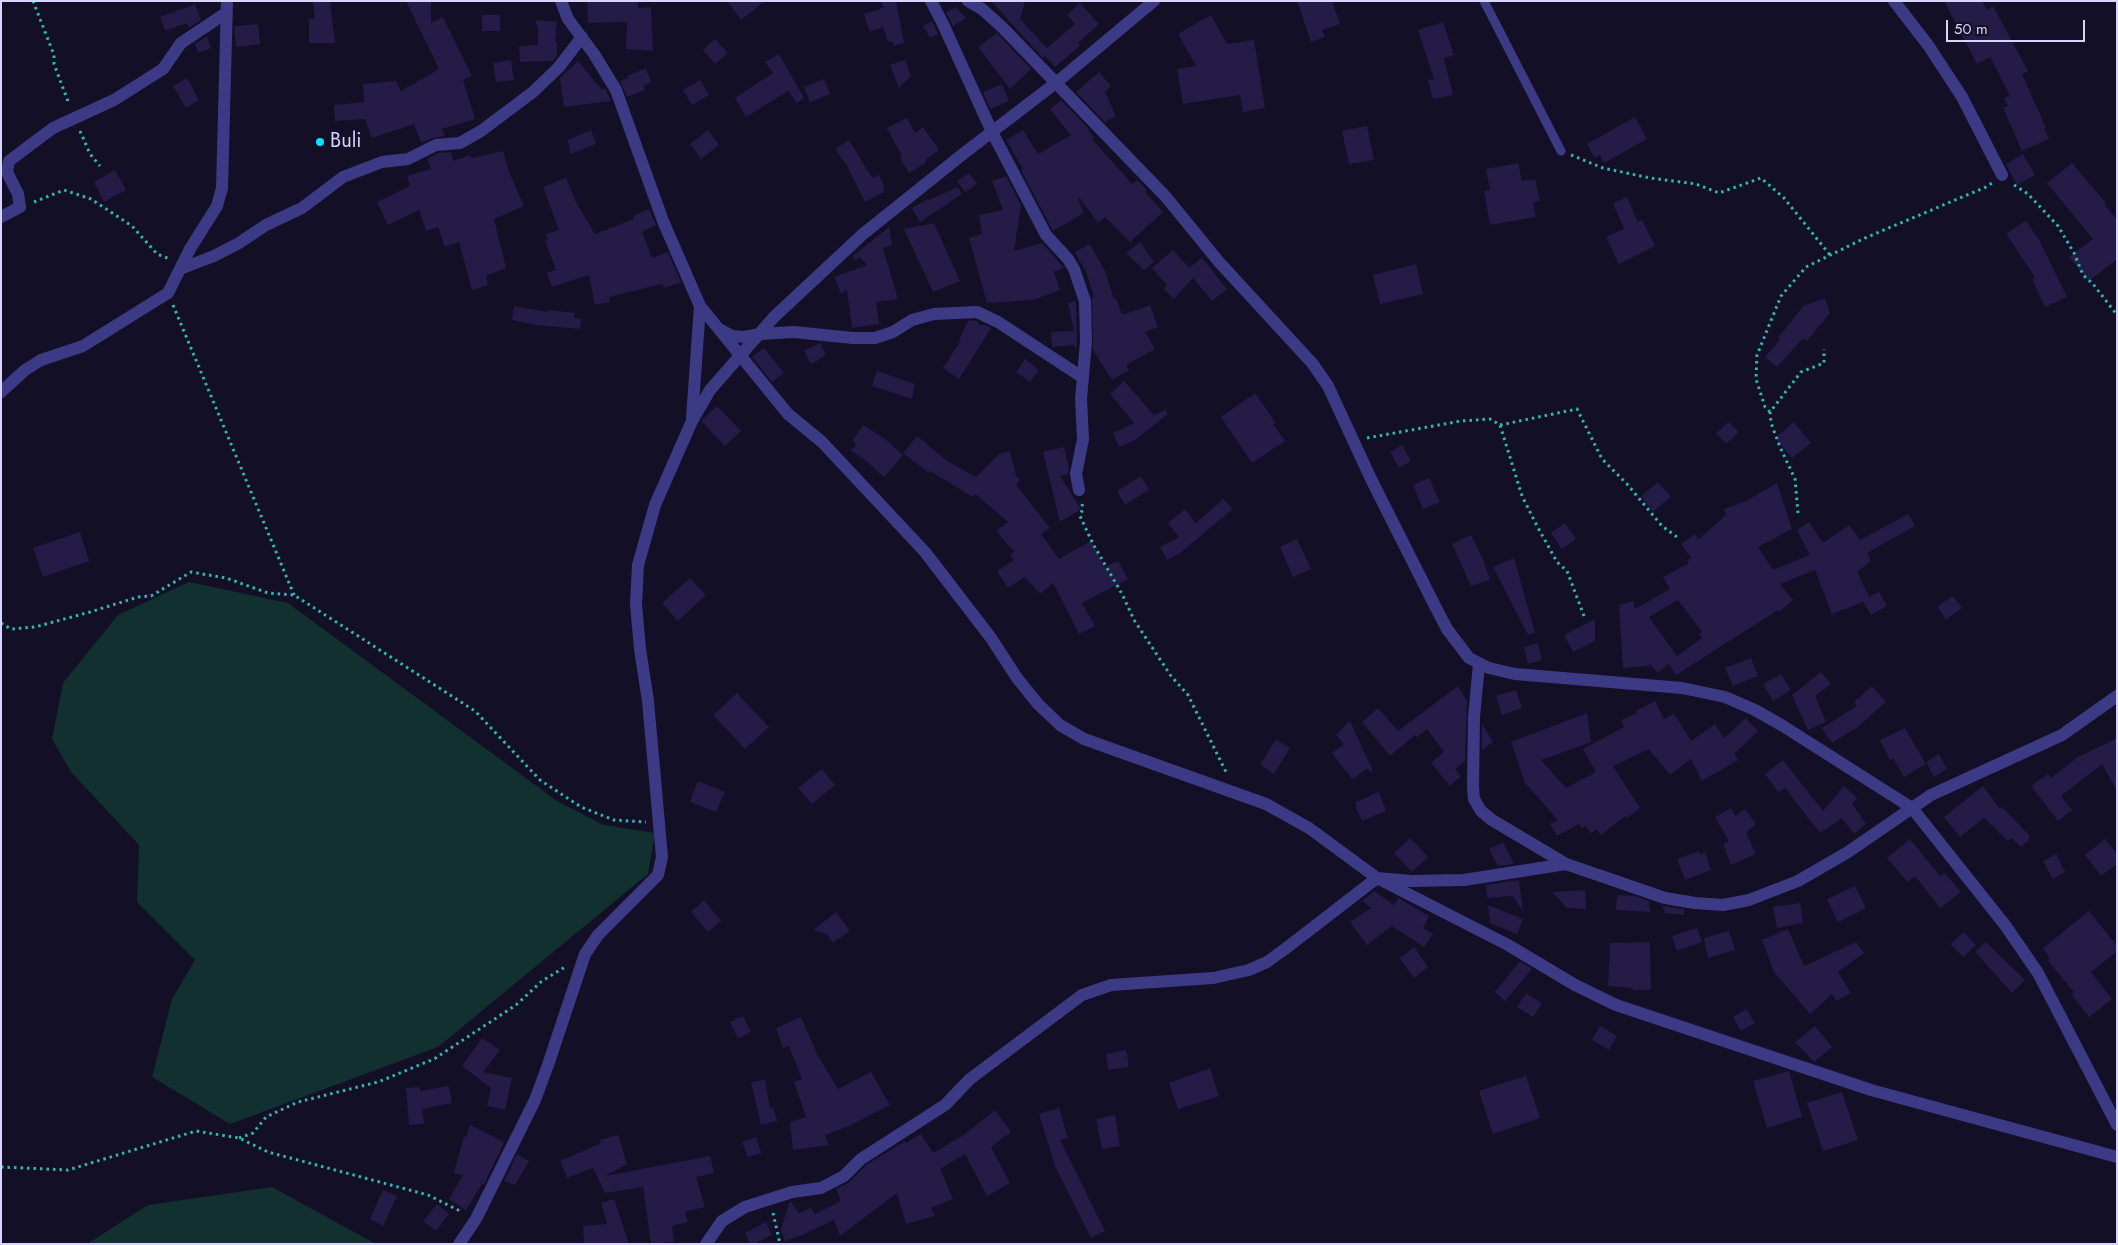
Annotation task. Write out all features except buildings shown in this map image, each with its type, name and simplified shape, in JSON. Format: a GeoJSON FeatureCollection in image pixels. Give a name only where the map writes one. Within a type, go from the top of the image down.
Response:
{"type":"FeatureCollection","features":[{"type":"Feature","properties":{"kind":"street"},"geometry":{"type":"LineString","coordinates":[[561,1],[568,20],[582,37],[616,90],[663,221],[700,306],[788,414],[822,442],[925,552],[991,638],[1017,678],[1038,704],[1060,725],[1084,739],[1266,804],[1301,824],[1377,878],[1537,961],[1575,984],[1616,1005],[1887,1095],[2117,1157]]}},
{"type":"Feature","properties":{"kind":"street"},"geometry":{"type":"LineString","coordinates":[[931,1],[992,132],[1046,235],[1074,269],[1085,301],[1086,342],[1082,377],[1083,439],[1076,474],[1079,490]]}},
{"type":"Feature","properties":{"kind":"street"},"geometry":{"type":"LineString","coordinates":[[968,1],[1002,27],[1057,82],[1166,197],[1219,262],[1312,363],[1328,386],[1447,629],[1469,658],[1479,664],[1515,674],[1682,688],[1725,697],[1755,710],[1783,726],[1912,808],[2005,925],[2038,973],[2117,1125]]}},
{"type":"Feature","properties":{"kind":"street"},"geometry":{"type":"LineString","coordinates":[[459,1244],[476,1219],[535,1100],[585,954],[598,935],[658,875],[662,857],[648,701],[640,649],[636,604],[638,565],[655,505],[692,421],[710,390],[774,317],[863,234],[1057,82],[1154,1]]}},
{"type":"Feature","properties":{"kind":"street"},"geometry":{"type":"LineString","coordinates":[[1894,1],[1928,45],[1962,97],[2002,175]]}},
{"type":"Feature","properties":{"kind":"street"},"geometry":{"type":"LineString","coordinates":[[1,217],[20,206],[18,194],[7,172],[8,162],[53,128],[114,100],[163,69],[181,42],[227,7]]}},
{"type":"Feature","properties":{"kind":"street"},"geometry":{"type":"LineString","coordinates":[[1,392],[25,370],[41,360],[83,346],[168,293],[217,206],[222,188],[227,7]]}},
{"type":"Feature","properties":{"kind":"street"},"geometry":{"type":"LineString","coordinates":[[180,269],[214,256],[239,243],[266,225],[302,208],[343,177],[382,162],[408,159],[436,145],[460,143],[481,131],[533,92],[559,67],[582,37]]}},
{"type":"Feature","properties":{"kind":"street"},"geometry":{"type":"LineString","coordinates":[[692,421],[700,306]]}},
{"type":"Feature","properties":{"kind":"street"},"geometry":{"type":"LineString","coordinates":[[716,325],[732,336],[744,337],[794,332],[853,338],[875,338],[892,332],[912,320],[927,316],[977,312],[998,322],[1082,377]]}},
{"type":"Feature","properties":{"kind":"street"},"geometry":{"type":"LineString","coordinates":[[1479,664],[1474,717],[1474,800],[1481,811],[1492,820],[1566,864],[1665,898],[1695,903],[1723,904],[1749,900],[1798,881],[1824,867],[1946,787],[2055,738],[2089,717],[2117,696]]}},
{"type":"Feature","properties":{"kind":"street"},"geometry":{"type":"LineString","coordinates":[[706,1244],[722,1221],[745,1207],[792,1192],[821,1188],[844,1176],[862,1159],[945,1105],[970,1079],[1082,995],[1110,985],[1213,978],[1248,970],[1267,962],[1377,878],[1411,881],[1464,880],[1566,864]]}},
{"type":"Feature","properties":{"kind":"lane"},"geometry":{"type":"LineString","coordinates":[[1484,1],[1561,151]]}},
{"type":"Feature","properties":{"kind":"path"},"geometry":{"type":"LineString","coordinates":[[33,1],[54,55],[54,64],[75,118],[90,154],[100,166]]}},
{"type":"Feature","properties":{"kind":"path"},"geometry":{"type":"LineString","coordinates":[[1561,151],[1602,168],[1650,178],[1696,184],[1719,193],[1760,178],[1784,198],[1830,255]]}},
{"type":"Feature","properties":{"kind":"path"},"geometry":{"type":"LineString","coordinates":[[1798,513],[1795,479],[1780,447],[1771,423],[1770,412],[1765,406],[1756,379],[1757,355],[1781,296],[1806,267],[1890,227],[1986,187],[2002,175],[2028,194],[2058,226],[2074,253],[2083,275],[2093,284],[2117,315]]}},
{"type":"Feature","properties":{"kind":"path"},"geometry":{"type":"LineString","coordinates":[[20,206],[64,190],[91,199],[132,226],[157,254],[169,258],[180,269]]}},
{"type":"Feature","properties":{"kind":"path"},"geometry":{"type":"LineString","coordinates":[[168,293],[294,595]]}},
{"type":"Feature","properties":{"kind":"path"},"geometry":{"type":"LineString","coordinates":[[1770,412],[1801,372],[1824,363],[1824,349]]}},
{"type":"Feature","properties":{"kind":"path"},"geometry":{"type":"LineString","coordinates":[[1500,425],[1577,409],[1602,459],[1627,484],[1662,526],[1677,537]]}},
{"type":"Feature","properties":{"kind":"path"},"geometry":{"type":"LineString","coordinates":[[1354,442],[1371,436],[1461,422],[1490,419],[1500,425],[1522,496],[1536,526],[1557,562],[1567,572],[1584,616]]}},
{"type":"Feature","properties":{"kind":"path"},"geometry":{"type":"LineString","coordinates":[[1079,490],[1083,508],[1080,516],[1093,544],[1122,594],[1134,620],[1171,676],[1188,695],[1238,794]]}},
{"type":"Feature","properties":{"kind":"path"},"geometry":{"type":"LineString","coordinates":[[1,623],[11,629],[35,627],[138,596],[151,596],[192,572],[226,578],[268,593],[294,595],[475,711],[540,780],[581,807],[614,820],[658,823]]}},
{"type":"Feature","properties":{"kind":"path"},"geometry":{"type":"LineString","coordinates":[[239,1138],[253,1132],[266,1117],[298,1102],[378,1082],[434,1059],[516,1005],[542,981],[585,954]]}},
{"type":"Feature","properties":{"kind":"path"},"geometry":{"type":"LineString","coordinates":[[1,1167],[68,1170],[196,1131],[239,1138],[268,1152],[428,1195],[476,1219]]}},
{"type":"Feature","properties":{"kind":"path"},"geometry":{"type":"LineString","coordinates":[[770,1200],[780,1244]]}},
{"type":"Feature","properties":{"kind":"green space"},"geometry":{"type":"Polygon","coordinates":[[[189,582],[288,603],[557,801],[604,825],[655,833],[648,874],[438,1047],[230,1124],[152,1077],[172,999],[195,960],[137,902],[139,845],[71,772],[52,739],[63,683],[118,615],[189,582]]]}},
{"type":"Feature","properties":{"kind":"green space"},"geometry":{"type":"Polygon","coordinates":[[[272,1187],[376,1244],[87,1244],[148,1205],[272,1187]]]}},
{"type":"Feature","properties":{"kind":"place","name":"Buli"},"geometry":{"type":"Point","coordinates":[320,142]}}]}
